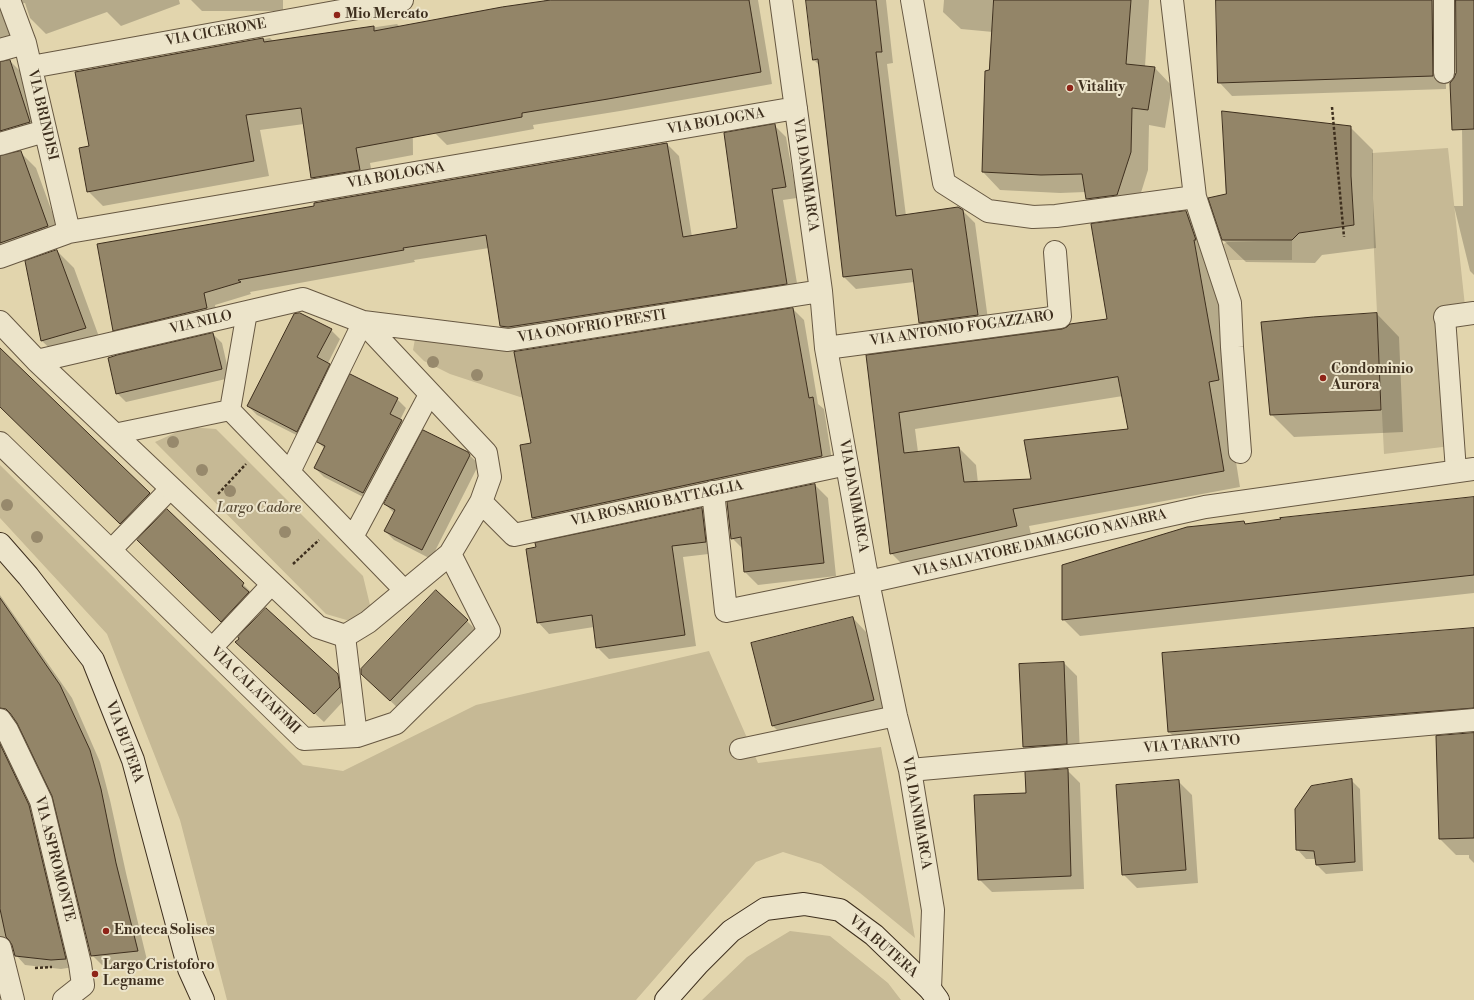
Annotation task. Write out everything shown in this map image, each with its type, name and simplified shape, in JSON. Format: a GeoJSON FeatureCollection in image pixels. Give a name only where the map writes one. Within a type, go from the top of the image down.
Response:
{"type":"FeatureCollection","features":[{"type":"Feature","properties":{"kind":"street","name":"VIA BRINDISI"},"geometry":{"type":"LineString","coordinates":[[9,0],[26,43],[69,232]]}},
{"type":"Feature","properties":{"kind":"street","name":"VIA CICERONE"},"geometry":{"type":"LineString","coordinates":[[31,67],[402,0]]}},
{"type":"Feature","properties":{"kind":"street","name":"VIA DANIMARCA"},"geometry":{"type":"LineString","coordinates":[[781,0],[821,291],[826,348],[868,582],[896,716],[910,770],[933,910],[934,994]]}},
{"type":"Feature","properties":{"kind":"street"},"geometry":{"type":"LineString","coordinates":[[912,0],[944,183],[988,211],[1033,217],[1056,216],[1195,197]]}},
{"type":"Feature","properties":{"kind":"street"},"geometry":{"type":"LineString","coordinates":[[1172,0],[1195,197],[1230,303],[1240,452]]}},
{"type":"Feature","properties":{"kind":"street"},"geometry":{"type":"LineString","coordinates":[[0,50],[26,43]]}},
{"type":"Feature","properties":{"kind":"street","name":"VIA BOLOGNA"},"geometry":{"type":"LineString","coordinates":[[0,257],[69,232],[796,108]]}},
{"type":"Feature","properties":{"kind":"street"},"geometry":{"type":"LineString","coordinates":[[0,144],[45,131]]}},
{"type":"Feature","properties":{"kind":"street","name":"VIA ANTONIO FOGAZZARO"},"geometry":{"type":"LineString","coordinates":[[826,348],[1060,317],[1055,252]]}},
{"type":"Feature","properties":{"kind":"street","name":"VIA ONOFRIO PRESTI"},"geometry":{"type":"LineString","coordinates":[[363,322],[508,340],[821,291]]}},
{"type":"Feature","properties":{"kind":"street","name":"VIA NILO"},"geometry":{"type":"LineString","coordinates":[[37,361],[303,299],[363,322]]}},
{"type":"Feature","properties":{"kind":"street"},"geometry":{"type":"LineString","coordinates":[[1445,317],[1474,313]]}},
{"type":"Feature","properties":{"kind":"street"},"geometry":{"type":"LineString","coordinates":[[0,322],[37,361],[318,627],[345,636],[368,622],[450,554],[480,502],[490,477],[486,453],[363,322]]}},
{"type":"Feature","properties":{"kind":"street","name":"VIA CALATAFIMI"},"geometry":{"type":"LineString","coordinates":[[0,442],[304,739],[357,736],[396,722],[489,631],[450,554]]}},
{"type":"Feature","properties":{"kind":"street","name":"VIA ROSARIO BATTAGLIA"},"geometry":{"type":"LineString","coordinates":[[480,502],[514,535],[847,464]]}},
{"type":"Feature","properties":{"kind":"street","name":"VIA SALVATORE DAMAGGIO NAVARRA"},"geometry":{"type":"LineString","coordinates":[[713,492],[726,611],[868,582],[1204,507],[1465,470]]}},
{"type":"Feature","properties":{"kind":"street","name":"VIA BUTERA"},"geometry":{"type":"LineString","coordinates":[[0,544],[28,576],[93,660],[132,760],[189,983],[203,1000]]}},
{"type":"Feature","properties":{"kind":"street","name":"VIA ASPROMONTE"},"geometry":{"type":"LineString","coordinates":[[0,720],[7,730],[41,801],[79,961],[83,985]]}},
{"type":"Feature","properties":{"kind":"street","name":"VIA TARANTO"},"geometry":{"type":"LineString","coordinates":[[910,770],[1474,720]]}},
{"type":"Feature","properties":{"kind":"street","name":"VIA BUTERA"},"geometry":{"type":"LineString","coordinates":[[666,1000],[698,964],[732,931],[765,909],[804,904],[840,910],[874,935],[934,994]]}},
{"type":"Feature","properties":{"kind":"street"},"geometry":{"type":"LineString","coordinates":[[3,960],[13,1000]]}},
{"type":"Feature","properties":{"kind":"street"},"geometry":{"type":"LineString","coordinates":[[64,1000],[83,985]]}},
{"type":"Feature","properties":{"kind":"lane"},"geometry":{"type":"LineString","coordinates":[[1444,0],[1444,73]]}},
{"type":"Feature","properties":{"kind":"lane"},"geometry":{"type":"LineString","coordinates":[[230,410],[247,312]]}},
{"type":"Feature","properties":{"kind":"lane"},"geometry":{"type":"LineString","coordinates":[[1445,317],[1465,470]]}},
{"type":"Feature","properties":{"kind":"lane"},"geometry":{"type":"LineString","coordinates":[[290,472],[363,322]]}},
{"type":"Feature","properties":{"kind":"lane"},"geometry":{"type":"LineString","coordinates":[[353,537],[430,393]]}},
{"type":"Feature","properties":{"kind":"lane"},"geometry":{"type":"LineString","coordinates":[[114,434],[230,410]]}},
{"type":"Feature","properties":{"kind":"lane"},"geometry":{"type":"LineString","coordinates":[[230,410],[405,591]]}},
{"type":"Feature","properties":{"kind":"lane"},"geometry":{"type":"LineString","coordinates":[[111,550],[171,488]]}},
{"type":"Feature","properties":{"kind":"lane"},"geometry":{"type":"LineString","coordinates":[[211,649],[272,584]]}},
{"type":"Feature","properties":{"kind":"lane"},"geometry":{"type":"LineString","coordinates":[[345,636],[357,736]]}},
{"type":"Feature","properties":{"kind":"lane"},"geometry":{"type":"LineString","coordinates":[[740,749],[896,716]]}},
{"type":"Feature","properties":{"kind":"path"},"geometry":{"type":"LineString","coordinates":[[1332,107],[1344,236]]}},
{"type":"Feature","properties":{"kind":"path"},"geometry":{"type":"LineString","coordinates":[[199,515],[264,445]]}},
{"type":"Feature","properties":{"kind":"path"},"geometry":{"type":"LineString","coordinates":[[272,584],[338,522]]}},
{"type":"Feature","properties":{"kind":"path"},"geometry":{"type":"LineString","coordinates":[[3,960],[79,961]]}},
{"type":"Feature","properties":{"kind":"path"},"geometry":{"type":"LineString","coordinates":[[83,985],[189,983]]}},
{"type":"Feature","properties":{"kind":"green space"},"geometry":{"type":"Polygon","coordinates":[[[1448,148],[1465,306],[1442,315],[1451,446],[1384,454],[1374,252],[1372,153],[1448,148]]]}},
{"type":"Feature","properties":{"kind":"green space"},"geometry":{"type":"Polygon","coordinates":[[[1292,240],[1292,260],[1220,260],[1223,244],[1228,242],[1292,240]]]}},
{"type":"Feature","properties":{"kind":"green space"},"geometry":{"type":"Polygon","coordinates":[[[415,339],[514,351],[523,398],[450,374],[424,361],[413,350],[415,339]]]}},
{"type":"Feature","properties":{"kind":"green space","name":"Largo Cadore"},"geometry":{"type":"Polygon","coordinates":[[[188,427],[216,429],[363,576],[370,605],[350,621],[326,614],[155,442],[188,427]]]}},
{"type":"Feature","properties":{"kind":"green space"},"geometry":{"type":"Polygon","coordinates":[[[0,465],[303,765],[343,771],[476,705],[709,651],[758,763],[881,747],[915,938],[860,893],[821,864],[783,852],[756,862],[636,1000],[227,1000],[180,820],[107,634],[0,518],[0,465]]]}},
{"type":"Feature","properties":{"kind":"green space"},"geometry":{"type":"Polygon","coordinates":[[[790,931],[830,936],[888,983],[901,1000],[702,1000],[747,957],[790,931]]]}},
{"type":"Feature","properties":{"kind":"building"},"geometry":{"type":"Polygon","coordinates":[[[551,0],[749,0],[761,72],[522,113],[522,117],[356,148],[360,170],[311,178],[301,108],[246,115],[254,161],[87,192],[79,148],[89,146],[75,72],[263,38],[264,42],[374,26],[374,31],[502,7],[551,0]]]}},
{"type":"Feature","properties":{"kind":"building"},"geometry":{"type":"Polygon","coordinates":[[[806,0],[876,0],[882,52],[876,52],[896,216],[958,207],[963,210],[978,315],[919,323],[912,269],[843,277],[818,59],[813,60],[806,0]]]}},
{"type":"Feature","properties":{"kind":"building","name":"Vitality"},"geometry":{"type":"Polygon","coordinates":[[[994,0],[1131,0],[1126,64],[1155,67],[1148,110],[1132,108],[1131,152],[1117,195],[1086,199],[1082,174],[1041,175],[982,172],[985,71],[989,70],[994,0]]]}},
{"type":"Feature","properties":{"kind":"building"},"geometry":{"type":"Polygon","coordinates":[[[1216,0],[1432,0],[1433,76],[1218,83],[1216,0]]]}},
{"type":"Feature","properties":{"kind":"building"},"geometry":{"type":"Polygon","coordinates":[[[1456,0],[1474,0],[1474,129],[1452,130],[1450,83],[1456,73],[1456,0]]]}},
{"type":"Feature","properties":{"kind":"building"},"geometry":{"type":"Polygon","coordinates":[[[10,60],[30,122],[0,131],[0,62],[10,60]]]}},
{"type":"Feature","properties":{"kind":"building"},"geometry":{"type":"Polygon","coordinates":[[[1222,111],[1351,126],[1351,176],[1354,225],[1299,233],[1292,240],[1222,240],[1208,198],[1226,194],[1222,111]]]}},
{"type":"Feature","properties":{"kind":"building"},"geometry":{"type":"Polygon","coordinates":[[[775,124],[786,187],[772,189],[787,284],[508,327],[500,326],[486,235],[403,248],[404,250],[238,280],[241,282],[204,293],[207,308],[113,331],[97,244],[314,206],[314,203],[667,143],[683,237],[737,228],[724,133],[775,124]]]}},
{"type":"Feature","properties":{"kind":"building"},"geometry":{"type":"Polygon","coordinates":[[[21,151],[48,226],[0,243],[0,156],[21,151]]]}},
{"type":"Feature","properties":{"kind":"building"},"geometry":{"type":"Polygon","coordinates":[[[1186,211],[1196,240],[1194,240],[1219,380],[1209,382],[1224,471],[1013,509],[1017,526],[890,554],[866,355],[1062,329],[1070,324],[1107,319],[1091,224],[1186,211]],[[1118,377],[899,413],[904,453],[959,447],[964,482],[1031,479],[1024,440],[1128,429],[1118,377]]]}},
{"type":"Feature","properties":{"kind":"building"},"geometry":{"type":"Polygon","coordinates":[[[57,250],[86,328],[41,341],[25,261],[57,250]]]}},
{"type":"Feature","properties":{"kind":"building"},"geometry":{"type":"Polygon","coordinates":[[[793,308],[809,398],[813,397],[822,456],[532,518],[520,445],[531,443],[514,352],[793,308]]]}},
{"type":"Feature","properties":{"kind":"building"},"geometry":{"type":"Polygon","coordinates":[[[300,313],[332,329],[317,357],[330,364],[297,432],[247,406],[294,314],[300,313]]]}},
{"type":"Feature","properties":{"kind":"building","name":"Condominio Aurora"},"geometry":{"type":"Polygon","coordinates":[[[1377,313],[1381,410],[1270,415],[1261,322],[1377,313]]]}},
{"type":"Feature","properties":{"kind":"building"},"geometry":{"type":"Polygon","coordinates":[[[213,333],[222,369],[116,394],[108,358],[213,333]]]}},
{"type":"Feature","properties":{"kind":"building"},"geometry":{"type":"Polygon","coordinates":[[[0,348],[150,493],[120,524],[0,407],[0,348]]]}},
{"type":"Feature","properties":{"kind":"building"},"geometry":{"type":"Polygon","coordinates":[[[350,374],[398,398],[390,414],[402,420],[363,493],[314,468],[325,446],[317,442],[350,374]]]}},
{"type":"Feature","properties":{"kind":"building"},"geometry":{"type":"Polygon","coordinates":[[[423,430],[468,452],[470,455],[422,550],[384,531],[395,510],[384,504],[423,430]]]}},
{"type":"Feature","properties":{"kind":"building"},"geometry":{"type":"Polygon","coordinates":[[[815,484],[824,563],[744,572],[741,537],[731,539],[727,502],[815,484]]]}},
{"type":"Feature","properties":{"kind":"building"},"geometry":{"type":"Polygon","coordinates":[[[1474,497],[1474,575],[1062,620],[1062,565],[1187,527],[1244,521],[1245,524],[1281,519],[1280,518],[1474,497]]]}},
{"type":"Feature","properties":{"kind":"building"},"geometry":{"type":"Polygon","coordinates":[[[702,508],[706,542],[672,546],[685,635],[596,648],[592,615],[537,623],[526,549],[536,547],[535,543],[702,508]]]}},
{"type":"Feature","properties":{"kind":"building"},"geometry":{"type":"Polygon","coordinates":[[[167,509],[244,583],[242,586],[249,592],[221,622],[137,540],[167,509]]]}},
{"type":"Feature","properties":{"kind":"building"},"geometry":{"type":"Polygon","coordinates":[[[436,590],[468,620],[390,701],[361,674],[361,669],[436,590]]]}},
{"type":"Feature","properties":{"kind":"building"},"geometry":{"type":"Polygon","coordinates":[[[0,598],[60,685],[90,750],[101,789],[116,863],[138,951],[91,956],[52,796],[17,723],[6,709],[0,708],[0,598]]]}},
{"type":"Feature","properties":{"kind":"building"},"geometry":{"type":"Polygon","coordinates":[[[266,608],[338,674],[340,687],[314,714],[235,642],[266,608]]]}},
{"type":"Feature","properties":{"kind":"building"},"geometry":{"type":"Polygon","coordinates":[[[853,617],[874,700],[772,726],[751,643],[853,617]]]}},
{"type":"Feature","properties":{"kind":"building"},"geometry":{"type":"Polygon","coordinates":[[[1474,628],[1474,708],[1168,732],[1162,653],[1474,628]]]}},
{"type":"Feature","properties":{"kind":"building"},"geometry":{"type":"Polygon","coordinates":[[[1064,662],[1067,744],[1023,747],[1019,664],[1064,662]]]}},
{"type":"Feature","properties":{"kind":"building"},"geometry":{"type":"Polygon","coordinates":[[[1474,733],[1474,838],[1439,839],[1436,736],[1474,733]]]}},
{"type":"Feature","properties":{"kind":"building"},"geometry":{"type":"Polygon","coordinates":[[[0,744],[29,805],[66,959],[51,960],[15,956],[12,945],[6,937],[0,909],[0,744]]]}},
{"type":"Feature","properties":{"kind":"building"},"geometry":{"type":"Polygon","coordinates":[[[1068,769],[1071,876],[978,880],[974,795],[1026,793],[1025,772],[1068,769]]]}},
{"type":"Feature","properties":{"kind":"building"},"geometry":{"type":"Polygon","coordinates":[[[1352,779],[1355,862],[1316,865],[1314,851],[1296,850],[1295,809],[1311,786],[1352,779]]]}},
{"type":"Feature","properties":{"kind":"building"},"geometry":{"type":"Polygon","coordinates":[[[1179,780],[1186,870],[1122,875],[1116,785],[1179,780]]]}},
{"type":"Feature","properties":{"kind":"place","name":"Mio Mercato"},"geometry":{"type":"Point","coordinates":[337,15]}},
{"type":"Feature","properties":{"kind":"place","name":"Vitality"},"geometry":{"type":"Point","coordinates":[1070,88]}},
{"type":"Feature","properties":{"kind":"place","name":"Condominio Aurora"},"geometry":{"type":"Point","coordinates":[1323,378]}},
{"type":"Feature","properties":{"kind":"place","name":"Enoteca Solises"},"geometry":{"type":"Point","coordinates":[106,931]}},
{"type":"Feature","properties":{"kind":"place","name":"Largo Cristoforo Legname"},"geometry":{"type":"Point","coordinates":[95,974]}}]}
